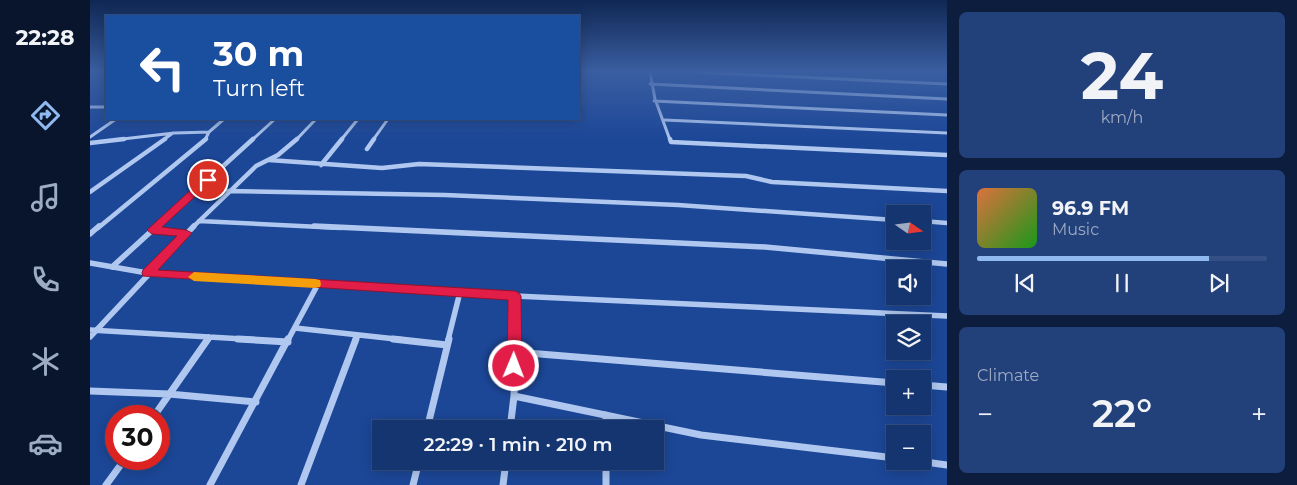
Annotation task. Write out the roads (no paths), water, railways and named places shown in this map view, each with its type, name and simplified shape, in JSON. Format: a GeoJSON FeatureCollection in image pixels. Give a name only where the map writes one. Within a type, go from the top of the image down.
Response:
{"type":"FeatureCollection","features":[{"type":"Feature","properties":{"kind":"street"},"geometry":{"type":"LineString","coordinates":[[652,95],[654,102],[665,120],[671,142],[947,155]]}},
{"type":"Feature","properties":{"kind":"street"},"geometry":{"type":"LineString","coordinates":[[861,95],[947,99]]}},
{"type":"Feature","properties":{"kind":"street"},"geometry":{"type":"LineString","coordinates":[[654,102],[947,115]]}},
{"type":"Feature","properties":{"kind":"street"},"geometry":{"type":"LineString","coordinates":[[90,107],[105,107]]}},
{"type":"Feature","properties":{"kind":"street"},"geometry":{"type":"LineString","coordinates":[[90,137],[92,133],[114,120]]}},
{"type":"Feature","properties":{"kind":"street"},"geometry":{"type":"LineString","coordinates":[[90,234],[206,139],[209,132],[223,120]]}},
{"type":"Feature","properties":{"kind":"street"},"geometry":{"type":"LineString","coordinates":[[112,267],[274,120]]}},
{"type":"Feature","properties":{"kind":"street"},"geometry":{"type":"LineString","coordinates":[[90,337],[93,330],[228,191],[256,166],[269,160],[291,145],[315,120]]}},
{"type":"Feature","properties":{"kind":"street"},"geometry":{"type":"LineString","coordinates":[[320,165],[357,120]]}},
{"type":"Feature","properties":{"kind":"street"},"geometry":{"type":"LineString","coordinates":[[367,149],[387,120]]}},
{"type":"Feature","properties":{"kind":"street"},"geometry":{"type":"LineString","coordinates":[[665,120],[947,133]]}},
{"type":"Feature","properties":{"kind":"street"},"geometry":{"type":"LineString","coordinates":[[90,143],[174,133],[209,132]]}},
{"type":"Feature","properties":{"kind":"street"},"geometry":{"type":"LineString","coordinates":[[90,192],[174,133]]}},
{"type":"Feature","properties":{"kind":"street"},"geometry":{"type":"LineString","coordinates":[[269,160],[382,168],[418,164],[746,176],[772,182],[947,191]]}},
{"type":"Feature","properties":{"kind":"street"},"geometry":{"type":"LineString","coordinates":[[228,191],[445,195],[658,204],[886,219]]}},
{"type":"Feature","properties":{"kind":"street"},"geometry":{"type":"LineString","coordinates":[[199,221],[418,229],[765,247],[947,264]]}},
{"type":"Feature","properties":{"kind":"street"},"geometry":{"type":"LineString","coordinates":[[931,221],[947,222]]}},
{"type":"Feature","properties":{"kind":"street"},"geometry":{"type":"LineString","coordinates":[[152,230],[186,233]]}},
{"type":"Feature","properties":{"kind":"street"},"geometry":{"type":"LineString","coordinates":[[90,263],[148,273],[318,284],[515,296],[947,316]]}},
{"type":"Feature","properties":{"kind":"street"},"geometry":{"type":"LineString","coordinates":[[210,485],[318,284]]}},
{"type":"Feature","properties":{"kind":"street"},"geometry":{"type":"LineString","coordinates":[[429,420],[460,292]]}},
{"type":"Feature","properties":{"kind":"street"},"geometry":{"type":"LineString","coordinates":[[511,420],[514,396],[515,296]]}},
{"type":"Feature","properties":{"kind":"street"},"geometry":{"type":"LineString","coordinates":[[295,328],[447,345]]}},
{"type":"Feature","properties":{"kind":"street"},"geometry":{"type":"LineString","coordinates":[[93,330],[288,342]]}},
{"type":"Feature","properties":{"kind":"street"},"geometry":{"type":"LineString","coordinates":[[301,485],[358,336]]}},
{"type":"Feature","properties":{"kind":"street"},"geometry":{"type":"LineString","coordinates":[[162,405],[209,337]]}},
{"type":"Feature","properties":{"kind":"street"},"geometry":{"type":"LineString","coordinates":[[515,352],[886,382]]}},
{"type":"Feature","properties":{"kind":"street"},"geometry":{"type":"LineString","coordinates":[[931,386],[947,387]]}},
{"type":"Feature","properties":{"kind":"street"},"geometry":{"type":"LineString","coordinates":[[90,391],[169,394],[256,402]]}},
{"type":"Feature","properties":{"kind":"street"},"geometry":{"type":"LineString","coordinates":[[514,396],[701,435],[886,457]]}},
{"type":"Feature","properties":{"kind":"street"},"geometry":{"type":"LineString","coordinates":[[606,415],[606,420]]}},
{"type":"Feature","properties":{"kind":"street"},"geometry":{"type":"LineString","coordinates":[[931,463],[947,465]]}},
{"type":"Feature","properties":{"kind":"street"},"geometry":{"type":"LineString","coordinates":[[106,485],[116,470]]}},
{"type":"Feature","properties":{"kind":"street"},"geometry":{"type":"LineString","coordinates":[[413,485],[417,470]]}},
{"type":"Feature","properties":{"kind":"street"},"geometry":{"type":"LineString","coordinates":[[503,485],[505,470]]}},
{"type":"Feature","properties":{"kind":"street"},"geometry":{"type":"LineString","coordinates":[[606,470],[606,485]]}}]}
